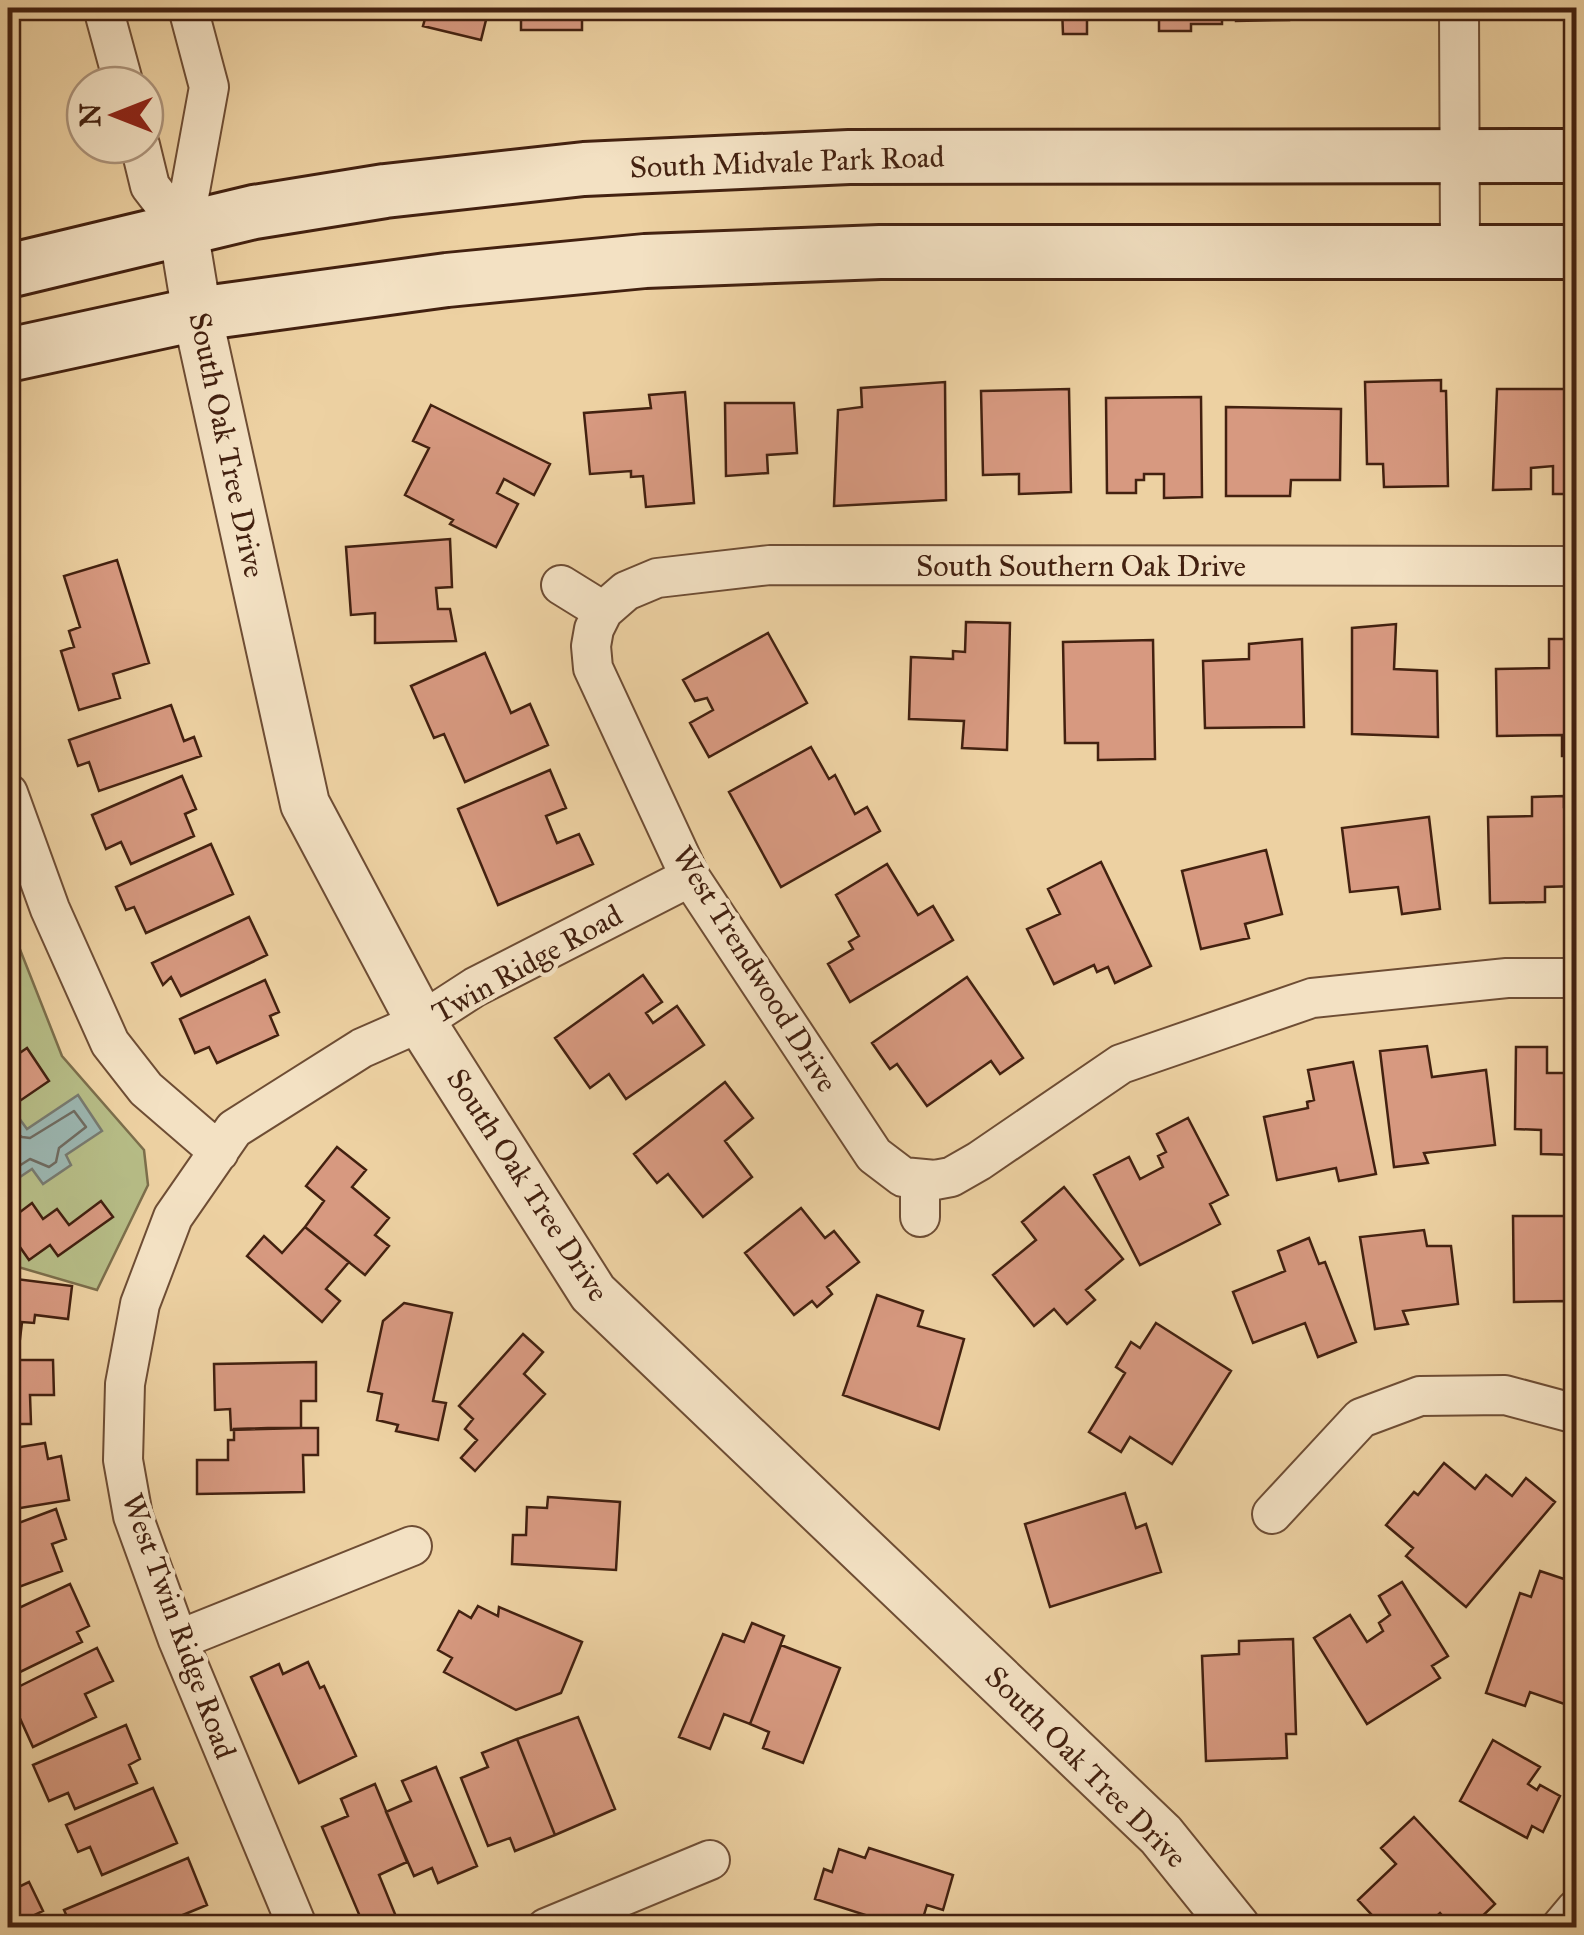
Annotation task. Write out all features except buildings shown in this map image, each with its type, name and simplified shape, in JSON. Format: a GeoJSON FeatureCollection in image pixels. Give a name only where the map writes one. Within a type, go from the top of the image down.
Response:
{"type":"FeatureCollection","features":[{"type":"Feature","properties":{"kind":"main road","name":"South Midvale Park Road"},"geometry":{"type":"LineString","coordinates":[[8,271],[254,212],[385,191],[650,164],[848,157],[1576,156]]}},
{"type":"Feature","properties":{"kind":"main road"},"geometry":{"type":"LineString","coordinates":[[8,355],[197,314],[513,272],[712,256],[1576,252]]}},
{"type":"Feature","properties":{"kind":"street"},"geometry":{"type":"LineString","coordinates":[[104,8],[119,65]]}},
{"type":"Feature","properties":{"kind":"street"},"geometry":{"type":"LineString","coordinates":[[183,229],[209,87],[188,8]]}},
{"type":"Feature","properties":{"kind":"street"},"geometry":{"type":"LineString","coordinates":[[1459,8],[1460,252]]}},
{"type":"Feature","properties":{"kind":"street"},"geometry":{"type":"LineString","coordinates":[[145,165],[150,186],[183,229]]}},
{"type":"Feature","properties":{"kind":"street","name":"South Oak Tree Drive"},"geometry":{"type":"LineString","coordinates":[[183,229],[197,314],[306,804],[421,1022],[592,1293],[1161,1835],[1236,1928]]}},
{"type":"Feature","properties":{"kind":"street","name":"South Southern Oak Drive"},"geometry":{"type":"LineString","coordinates":[[602,614],[626,590],[657,578],[770,565],[1576,566]]}},
{"type":"Feature","properties":{"kind":"street"},"geometry":{"type":"LineString","coordinates":[[562,585],[602,614]]}},
{"type":"Feature","properties":{"kind":"street","name":"West Trendwood Drive"},"geometry":{"type":"LineString","coordinates":[[602,614],[590,646],[601,690],[690,878],[874,1154],[888,1169],[920,1180]]}},
{"type":"Feature","properties":{"kind":"street"},"geometry":{"type":"LineString","coordinates":[[8,793],[56,924],[110,1043],[146,1089],[219,1152]]}},
{"type":"Feature","properties":{"kind":"street","name":"Twin Ridge Road"},"geometry":{"type":"LineString","coordinates":[[362,1048],[421,1022],[484,982],[690,878]]}},
{"type":"Feature","properties":{"kind":"street"},"geometry":{"type":"LineString","coordinates":[[920,1217],[920,1180],[952,1177],[979,1162],[1121,1064],[1312,998],[1508,978],[1576,978]]}},
{"type":"Feature","properties":{"kind":"street","name":"West Twin Ridge Road"},"geometry":{"type":"LineString","coordinates":[[298,1928],[178,1640],[133,1516],[123,1460],[126,1384],[140,1304],[174,1217],[234,1129],[362,1048]]}},
{"type":"Feature","properties":{"kind":"street"},"geometry":{"type":"LineString","coordinates":[[1272,1514],[1361,1418],[1420,1396],[1505,1395],[1576,1414]]}},
{"type":"Feature","properties":{"kind":"street"},"geometry":{"type":"LineString","coordinates":[[178,1640],[412,1546]]}},
{"type":"Feature","properties":{"kind":"street"},"geometry":{"type":"LineString","coordinates":[[546,1928],[710,1860]]}},
{"type":"Feature","properties":{"kind":"street"},"geometry":{"type":"LineString","coordinates":[[1560,1928],[1576,1908]]}},
{"type":"Feature","properties":{"kind":"green space"},"geometry":{"type":"Polygon","coordinates":[[[8,919],[62,1056],[144,1150],[148,1185],[97,1290],[8,1264],[8,919]]]}},
{"type":"Feature","properties":{"kind":"water"},"geometry":{"type":"Polygon","coordinates":[[[78,1095],[102,1131],[66,1155],[71,1165],[43,1184],[32,1169],[8,1185],[8,1119],[16,1114],[27,1129],[78,1095]]]}}]}
